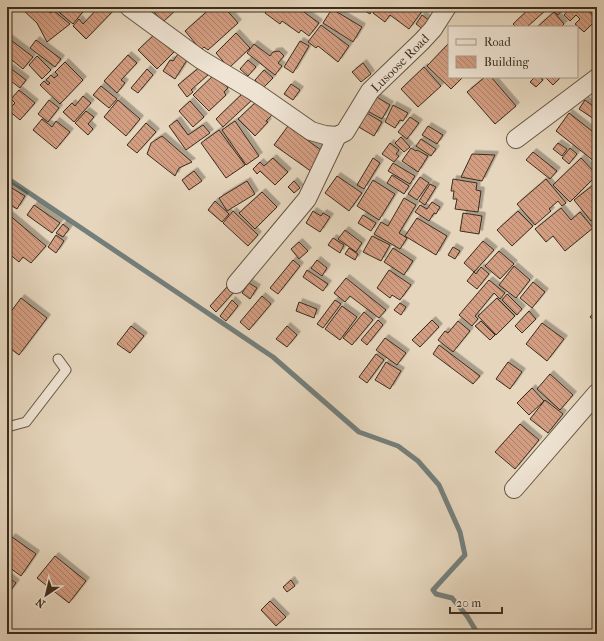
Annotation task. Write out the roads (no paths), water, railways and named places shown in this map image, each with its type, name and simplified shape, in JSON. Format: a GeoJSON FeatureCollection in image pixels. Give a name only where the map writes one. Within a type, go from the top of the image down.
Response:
{"type":"FeatureCollection","features":[{"type":"Feature","properties":{"kind":"street"},"geometry":{"type":"LineString","coordinates":[[129,7],[200,59],[255,92],[311,131],[325,136],[337,136],[307,199],[236,284]]}},
{"type":"Feature","properties":{"kind":"street","name":"Lusoose Road"},"geometry":{"type":"LineString","coordinates":[[337,136],[345,132],[370,91],[433,29],[447,7]]}},
{"type":"Feature","properties":{"kind":"street"},"geometry":{"type":"LineString","coordinates":[[516,139],[597,78]]}},
{"type":"Feature","properties":{"kind":"street"},"geometry":{"type":"LineString","coordinates":[[514,489],[597,394]]}},
{"type":"Feature","properties":{"kind":"lane"},"geometry":{"type":"LineString","coordinates":[[7,423],[11,426],[26,422],[66,370],[58,360]]}},
{"type":"Feature","properties":{"kind":"waterway"},"geometry":{"type":"LineString","coordinates":[[7,178],[273,357],[359,432],[398,446],[418,461],[439,485],[460,532],[465,555],[433,590],[436,594],[452,598],[467,616],[478,634]]}}]}
